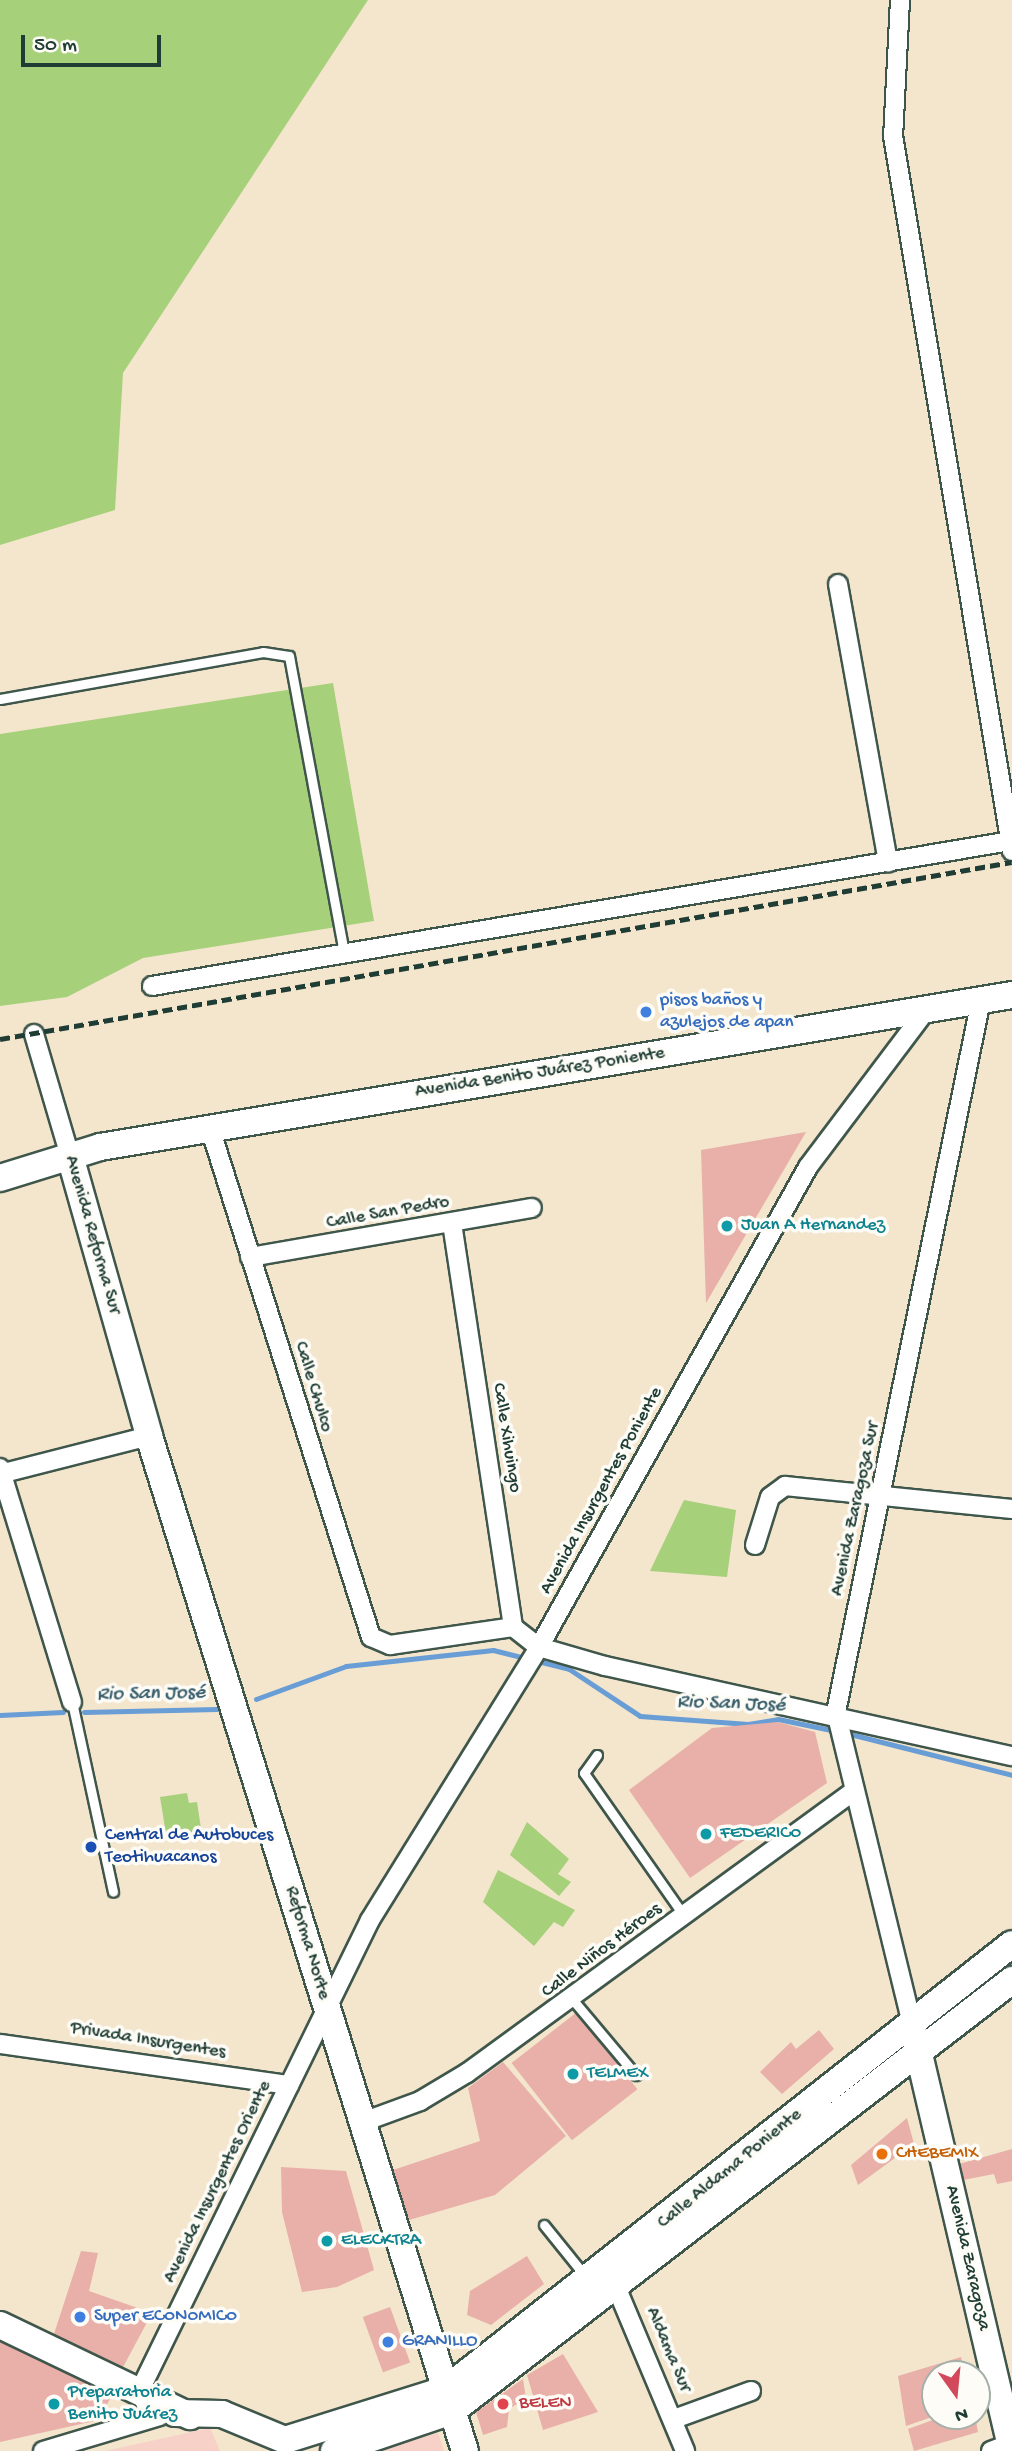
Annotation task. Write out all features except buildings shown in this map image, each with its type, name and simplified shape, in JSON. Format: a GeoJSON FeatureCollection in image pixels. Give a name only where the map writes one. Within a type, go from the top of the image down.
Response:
{"type":"FeatureCollection","features":[{"type":"Feature","properties":{"kind":"main road","name":"Avenida Benito Juárez Poniente"},"geometry":{"type":"LineString","coordinates":[[0,1178],[69,1156],[210,1128],[1012,995]]}},
{"type":"Feature","properties":{"kind":"main road","name":"Avenida Reforma Sur"},"geometry":{"type":"LineString","coordinates":[[69,1156],[149,1436]]}},
{"type":"Feature","properties":{"kind":"main road","name":"Reforma Norte"},"geometry":{"type":"LineString","coordinates":[[149,1436],[465,2451]]}},
{"type":"Feature","properties":{"kind":"main road","name":"Calle Aldama Poniente"},"geometry":{"type":"LineString","coordinates":[[605,2279],[1012,1944]]}},
{"type":"Feature","properties":{"kind":"main road","name":"Calle Aldama Poniente"},"geometry":{"type":"LineString","coordinates":[[448,2401],[605,2279],[1012,1980]]}},
{"type":"Feature","properties":{"kind":"main road","name":"Avenida Zaragoza"},"geometry":{"type":"LineString","coordinates":[[912,2024],[1006,2447]]}},
{"type":"Feature","properties":{"kind":"main road"},"geometry":{"type":"LineString","coordinates":[[0,2325],[140,2390],[163,2416],[215,2421],[264,2451]]}},
{"type":"Feature","properties":{"kind":"main road"},"geometry":{"type":"LineString","coordinates":[[163,2416],[222,2414],[285,2440],[448,2401]]}},
{"type":"Feature","properties":{"kind":"main road"},"geometry":{"type":"LineString","coordinates":[[334,2451],[448,2401]]}},
{"type":"Feature","properties":{"kind":"street"},"geometry":{"type":"LineString","coordinates":[[152,986],[888,863],[1011,846],[893,136],[900,0]]}},
{"type":"Feature","properties":{"kind":"street"},"geometry":{"type":"LineString","coordinates":[[838,584],[888,863]]}},
{"type":"Feature","properties":{"kind":"street","name":"Avenida Zaragoza Sur"},"geometry":{"type":"LineString","coordinates":[[912,2024],[837,1719],[981,1000]]}},
{"type":"Feature","properties":{"kind":"street","name":"Avenida Insurgentes Poniente"},"geometry":{"type":"LineString","coordinates":[[326,2003],[537,1649],[808,1167],[927,1009]]}},
{"type":"Feature","properties":{"kind":"street","name":"Avenida Reforma Sur"},"geometry":{"type":"LineString","coordinates":[[34,1034],[69,1156]]}},
{"type":"Feature","properties":{"kind":"street","name":"Calle Chulco"},"geometry":{"type":"LineString","coordinates":[[210,1128],[363,1621],[371,1637],[390,1645],[513,1627]]}},
{"type":"Feature","properties":{"kind":"street","name":"Calle San Pedro"},"geometry":{"type":"LineString","coordinates":[[250,1257],[532,1208]]}},
{"type":"Feature","properties":{"kind":"street","name":"Calle Xihuingo"},"geometry":{"type":"LineString","coordinates":[[452,1223],[513,1627]]}},
{"type":"Feature","properties":{"kind":"street"},"geometry":{"type":"LineString","coordinates":[[72,1702],[1,1471],[149,1436]]}},
{"type":"Feature","properties":{"kind":"street"},"geometry":{"type":"LineString","coordinates":[[755,1545],[770,1497],[785,1486],[1012,1508]]}},
{"type":"Feature","properties":{"kind":"street"},"geometry":{"type":"LineString","coordinates":[[513,1627],[537,1649],[837,1719],[1012,1756]]}},
{"type":"Feature","properties":{"kind":"street","name":"Calle Niños Héroes"},"geometry":{"type":"LineString","coordinates":[[363,2122],[420,2101],[573,2000],[853,1792]]}},
{"type":"Feature","properties":{"kind":"street","name":"Avenida Insurgentes Oriente"},"geometry":{"type":"LineString","coordinates":[[140,2390],[289,2085],[326,2003]]}},
{"type":"Feature","properties":{"kind":"street","name":"Privada Insurgentes"},"geometry":{"type":"LineString","coordinates":[[0,2044],[289,2085]]}},
{"type":"Feature","properties":{"kind":"street","name":"Aldama Sur"},"geometry":{"type":"LineString","coordinates":[[605,2279],[674,2419],[685,2451]]}},
{"type":"Feature","properties":{"kind":"street"},"geometry":{"type":"LineString","coordinates":[[674,2419],[751,2390]]}},
{"type":"Feature","properties":{"kind":"street"},"geometry":{"type":"LineString","coordinates":[[43,2451],[163,2416]]}},
{"type":"Feature","properties":{"kind":"lane"},"geometry":{"type":"LineString","coordinates":[[0,699],[263,652],[289,656],[344,952]]}},
{"type":"Feature","properties":{"kind":"lane"},"geometry":{"type":"LineString","coordinates":[[72,1702],[113,1892]]}},
{"type":"Feature","properties":{"kind":"lane"},"geometry":{"type":"LineString","coordinates":[[597,1755],[584,1770],[587,1778],[684,1916]]}},
{"type":"Feature","properties":{"kind":"lane"},"geometry":{"type":"LineString","coordinates":[[573,2000],[636,2075]]}},
{"type":"Feature","properties":{"kind":"lane"},"geometry":{"type":"LineString","coordinates":[[544,2225],[605,2279]]}},
{"type":"Feature","properties":{"kind":"shaded area"},"geometry":{"type":"Polygon","coordinates":[[[210,2428],[220,2451],[105,2451],[210,2428]]]}},
{"type":"Feature","properties":{"kind":"shaded area"},"geometry":{"type":"Polygon","coordinates":[[[438,2433],[444,2451],[379,2451],[438,2433]]]}},
{"type":"Feature","properties":{"kind":"green space"},"geometry":{"type":"Polygon","coordinates":[[[0,0],[368,0],[123,373],[115,510],[0,545],[0,0]]]}},
{"type":"Feature","properties":{"kind":"green space"},"geometry":{"type":"Polygon","coordinates":[[[333,683],[374,921],[143,958],[67,997],[0,1006],[0,734],[333,683]]]}},
{"type":"Feature","properties":{"kind":"green space"},"geometry":{"type":"Polygon","coordinates":[[[684,1500],[736,1510],[727,1577],[650,1571],[684,1500]]]}},
{"type":"Feature","properties":{"kind":"green space"},"geometry":{"type":"Polygon","coordinates":[[[187,1793],[189,1803],[197,1802],[202,1835],[167,1840],[160,1797],[187,1793]]]}},
{"type":"Feature","properties":{"kind":"green space"},"geometry":{"type":"Polygon","coordinates":[[[527,1822],[569,1859],[558,1874],[571,1882],[559,1896],[510,1855],[527,1822]]]}},
{"type":"Feature","properties":{"kind":"green space"},"geometry":{"type":"Polygon","coordinates":[[[498,1870],[575,1910],[563,1927],[554,1922],[534,1946],[483,1902],[498,1870]]]}},
{"type":"Feature","properties":{"kind":"waterway","name":"Rio San José"},"geometry":{"type":"LineString","coordinates":[[256,1699],[346,1666],[493,1650],[569,1669],[640,1716],[748,1724],[778,1719],[836,1731]]}},
{"type":"Feature","properties":{"kind":"waterway","name":"Rio San José"},"geometry":{"type":"LineString","coordinates":[[84,1712],[217,1709]]}},
{"type":"Feature","properties":{"kind":"waterway","name":"Rio San José"},"geometry":{"type":"LineString","coordinates":[[0,1715],[63,1712]]}},
{"type":"Feature","properties":{"kind":"waterway","name":"Rio San José"},"geometry":{"type":"LineString","coordinates":[[846,1733],[1012,1775]]}},
{"type":"Feature","properties":{"kind":"railway"},"geometry":{"type":"LineString","coordinates":[[0,1039],[1012,862]]}},
{"type":"Feature","properties":{"kind":"place","name":"pisos baños y azulejos de apan"},"geometry":{"type":"Point","coordinates":[646,1012]}},
{"type":"Feature","properties":{"kind":"place","name":"Juan A Hernandez"},"geometry":{"type":"Point","coordinates":[727,1226]}},
{"type":"Feature","properties":{"kind":"place","name":"FEDERIC0"},"geometry":{"type":"Point","coordinates":[706,1834]}},
{"type":"Feature","properties":{"kind":"place","name":"Central de Autobuces Teotihuacanos"},"geometry":{"type":"Point","coordinates":[91,1847]}},
{"type":"Feature","properties":{"kind":"place","name":"TELMEX"},"geometry":{"type":"Point","coordinates":[573,2074]}},
{"type":"Feature","properties":{"kind":"place","name":"CHEBEMIX"},"geometry":{"type":"Point","coordinates":[882,2154]}},
{"type":"Feature","properties":{"kind":"place","name":"ELECKTRA"},"geometry":{"type":"Point","coordinates":[327,2241]}},
{"type":"Feature","properties":{"kind":"place","name":"Super EC0N0MIC0"},"geometry":{"type":"Point","coordinates":[80,2317]}},
{"type":"Feature","properties":{"kind":"place","name":"GRANILLO"},"geometry":{"type":"Point","coordinates":[388,2342]}},
{"type":"Feature","properties":{"kind":"place","name":"Preparatoria Benito Juárez"},"geometry":{"type":"Point","coordinates":[54,2404]}},
{"type":"Feature","properties":{"kind":"place","name":"BELEN"},"geometry":{"type":"Point","coordinates":[503,2404]}}]}
